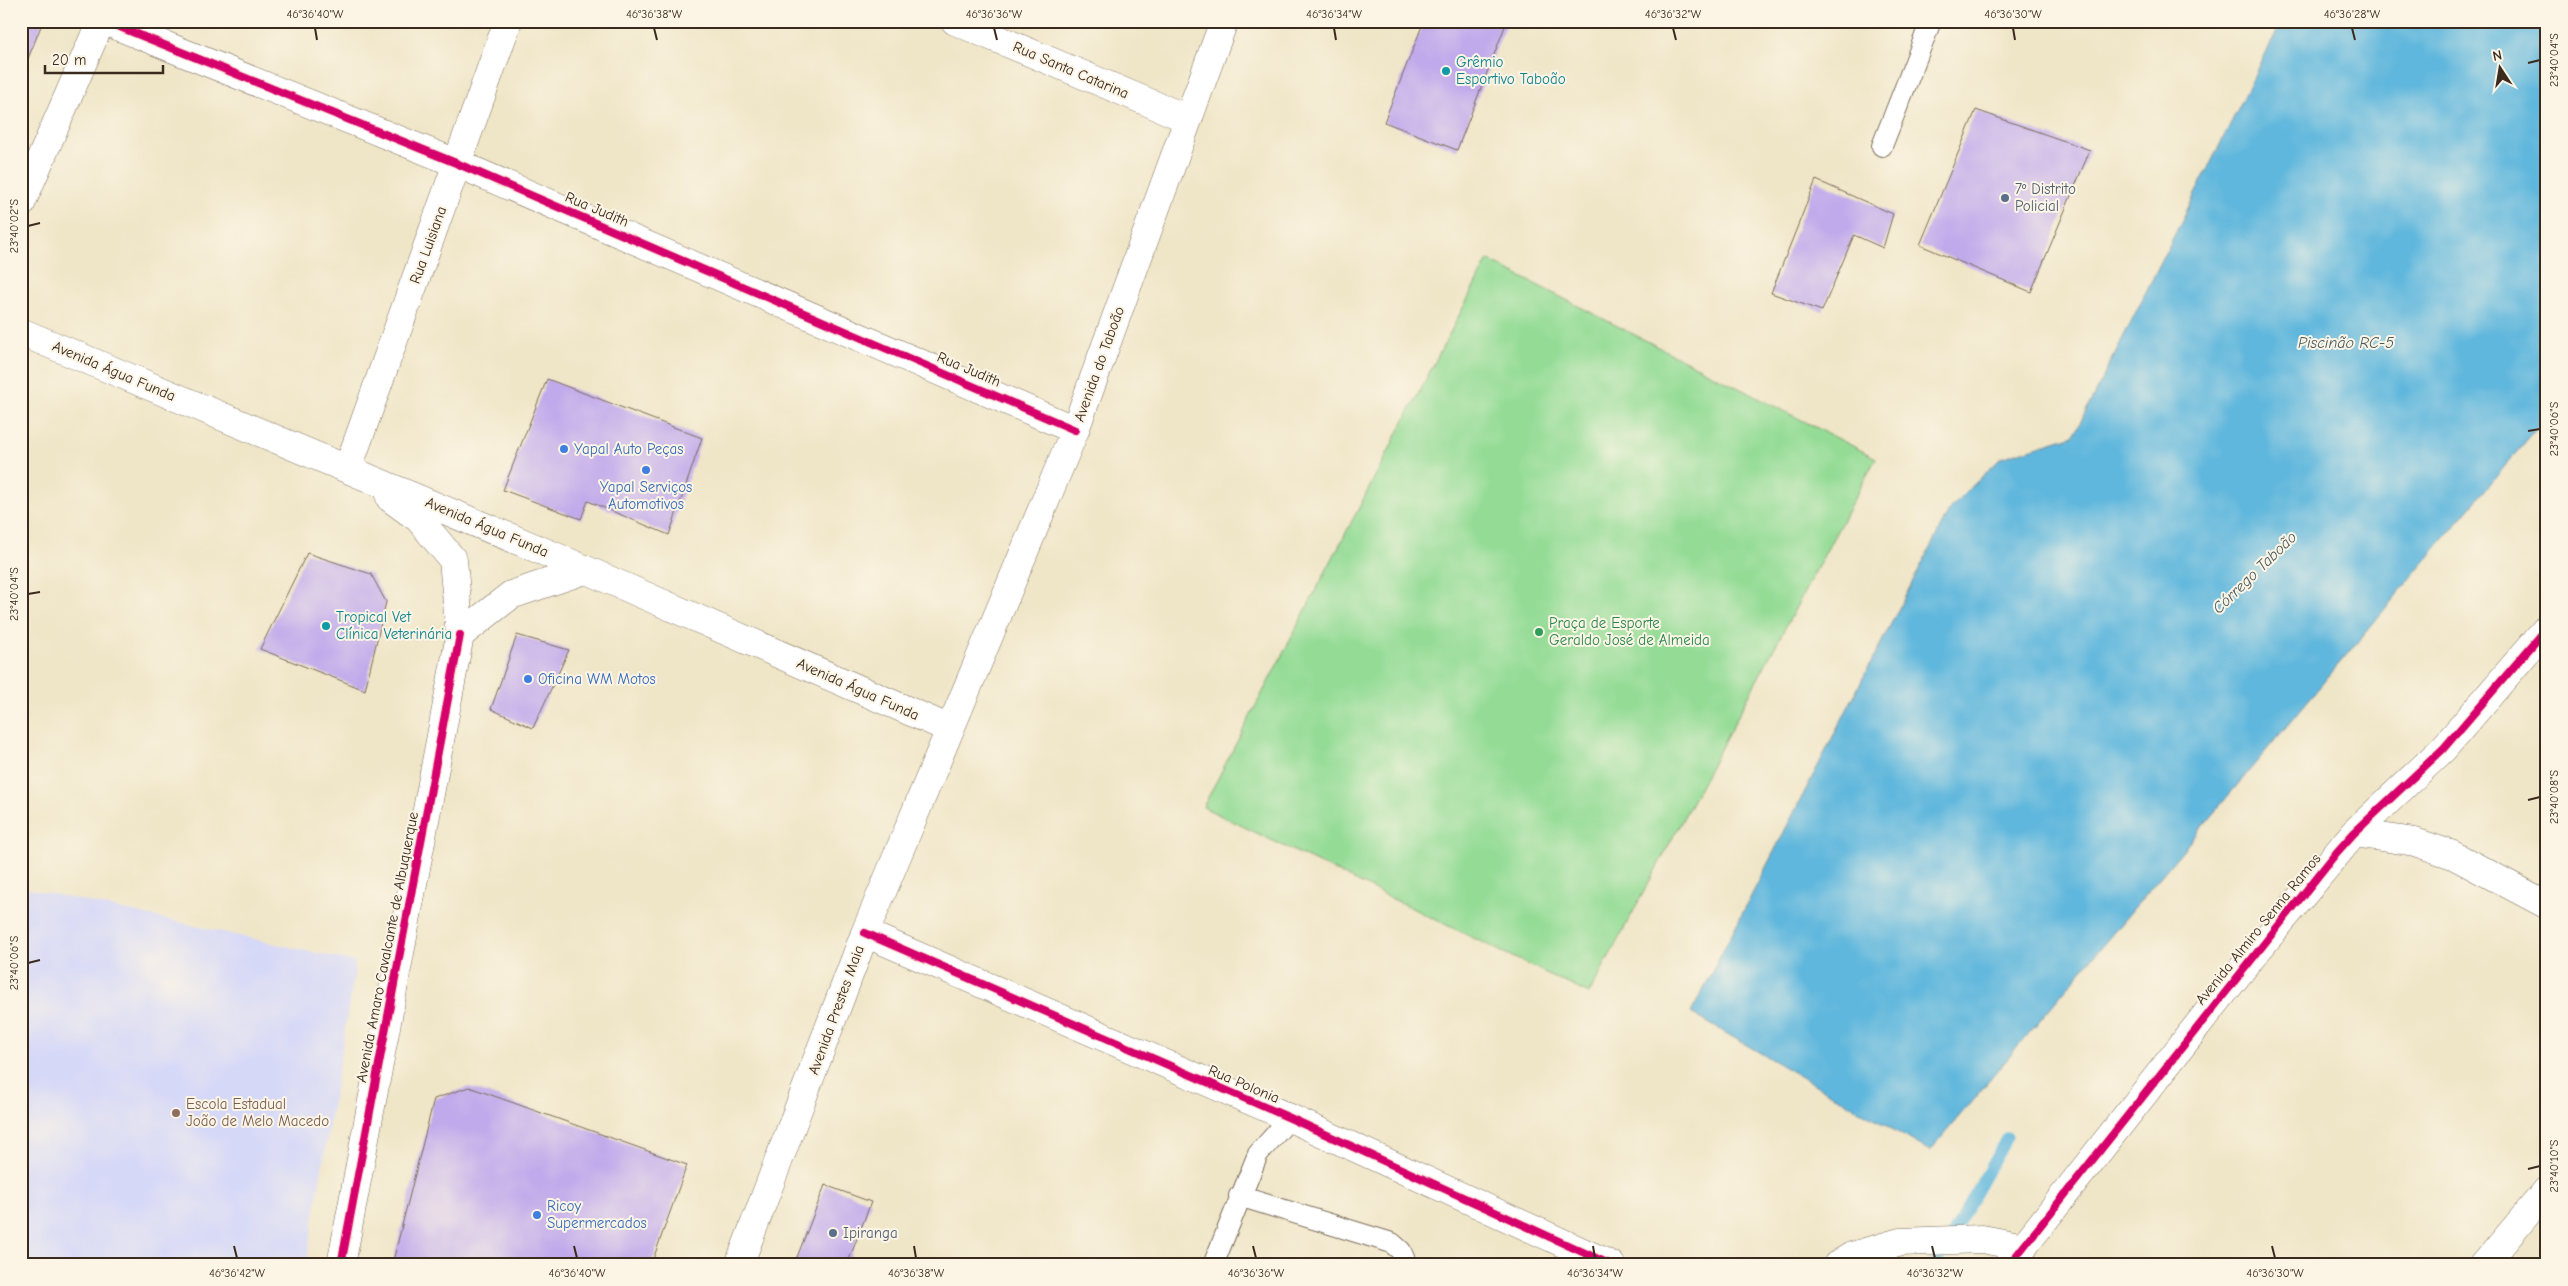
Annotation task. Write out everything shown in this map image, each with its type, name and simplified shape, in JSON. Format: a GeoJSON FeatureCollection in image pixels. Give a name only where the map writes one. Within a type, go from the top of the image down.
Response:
{"type":"FeatureCollection","features":[{"type":"Feature","properties":{"kind":"street"},"geometry":{"type":"LineString","coordinates":[[21,204],[101,21]]}},
{"type":"Feature","properties":{"kind":"street","name":"Rua Judith"},"geometry":{"type":"LineString","coordinates":[[104,21],[456,164],[1075,430]]}},
{"type":"Feature","properties":{"kind":"street","name":"Rua Luisiana"},"geometry":{"type":"LineString","coordinates":[[348,468],[508,21]]}},
{"type":"Feature","properties":{"kind":"street","name":"Rua Santa Catarina"},"geometry":{"type":"LineString","coordinates":[[954,21],[1188,119]]}},
{"type":"Feature","properties":{"kind":"street","name":"Avenida do Taboão"},"geometry":{"type":"LineString","coordinates":[[950,729],[1075,430],[1224,21]]}},
{"type":"Feature","properties":{"kind":"street","name":"Avenida Água Funda"},"geometry":{"type":"LineString","coordinates":[[21,332],[348,468],[950,729]]}},
{"type":"Feature","properties":{"kind":"street","name":"Avenida Amaro Cavalcante de Albuquerque"},"geometry":{"type":"LineString","coordinates":[[341,1265],[460,635],[453,560],[419,518],[348,468]]}},
{"type":"Feature","properties":{"kind":"street"},"geometry":{"type":"LineString","coordinates":[[460,635],[511,595],[585,570]]}},
{"type":"Feature","properties":{"kind":"street","name":"Avenida Almiro Senna Ramos"},"geometry":{"type":"LineString","coordinates":[[1838,1265],[1852,1256],[1900,1242],[1982,1239],[2017,1256],[2246,964],[2354,832],[2443,749],[2547,628]]}},
{"type":"Feature","properties":{"kind":"street","name":"Avenida Prestes Maia"},"geometry":{"type":"LineString","coordinates":[[739,1265],[864,934],[950,729]]}},
{"type":"Feature","properties":{"kind":"street"},"geometry":{"type":"LineString","coordinates":[[2354,832],[2415,842],[2453,855],[2547,905]]}},
{"type":"Feature","properties":{"kind":"street","name":"Rua Polonia"},"geometry":{"type":"LineString","coordinates":[[864,934],[1290,1118],[1611,1265]]}},
{"type":"Feature","properties":{"kind":"street"},"geometry":{"type":"LineString","coordinates":[[2484,1265],[2547,1190]]}},
{"type":"Feature","properties":{"kind":"lane"},"geometry":{"type":"LineString","coordinates":[[1882,146],[1931,21]]}},
{"type":"Feature","properties":{"kind":"lane"},"geometry":{"type":"LineString","coordinates":[[1213,1265],[1239,1196],[1258,1154],[1290,1118]]}},
{"type":"Feature","properties":{"kind":"lane"},"geometry":{"type":"LineString","coordinates":[[1239,1196],[1392,1243],[1401,1252],[1408,1265]]}},
{"type":"Feature","properties":{"kind":"shaded area","name":"Escola Estadual João de Melo Macedo"},"geometry":{"type":"Polygon","coordinates":[[[21,887],[356,962],[306,1265],[21,1265],[21,887]]]}},
{"type":"Feature","properties":{"kind":"green space","name":"Praça de Esporte Geraldo José de Almeida"},"geometry":{"type":"Polygon","coordinates":[[[1488,260],[1876,458],[1589,994],[1203,807],[1488,260]]]}},
{"type":"Feature","properties":{"kind":"water","name":"Piscinão RC-5"},"geometry":{"type":"Polygon","coordinates":[[[2282,21],[2547,21],[2547,416],[1930,1151],[1691,1013],[1951,507],[2001,458],[2074,435],[2282,21]]]}},
{"type":"Feature","properties":{"kind":"building"},"geometry":{"type":"Polygon","coordinates":[[[21,21],[43,21],[21,76],[21,21]]]}},
{"type":"Feature","properties":{"kind":"building","name":"Grêmio Esportivo Taboão"},"geometry":{"type":"Polygon","coordinates":[[[1424,21],[1507,21],[1457,150],[1384,122],[1424,21]]]}},
{"type":"Feature","properties":{"kind":"building","name":"7º Distrito Policial"},"geometry":{"type":"Polygon","coordinates":[[[1976,110],[2090,150],[2031,292],[1920,245],[1976,110]]]}},
{"type":"Feature","properties":{"kind":"building"},"geometry":{"type":"Polygon","coordinates":[[[1816,180],[1893,214],[1883,248],[1854,235],[1822,311],[1771,293],[1816,180]]]}},
{"type":"Feature","properties":{"kind":"building"},"geometry":{"type":"Polygon","coordinates":[[[547,379],[702,438],[669,535],[588,501],[581,519],[503,490],[547,379]]]}},
{"type":"Feature","properties":{"kind":"building","name":"Tropical Vet Clínica Veterinária"},"geometry":{"type":"Polygon","coordinates":[[[307,553],[371,574],[386,602],[365,690],[260,649],[307,553]]]}},
{"type":"Feature","properties":{"kind":"building","name":"Oficina WM Motos"},"geometry":{"type":"Polygon","coordinates":[[[517,635],[569,650],[533,728],[491,709],[517,635]]]}},
{"type":"Feature","properties":{"kind":"building","name":"Ricoy Supermercados"},"geometry":{"type":"Polygon","coordinates":[[[469,1087],[687,1165],[651,1265],[392,1265],[434,1099],[469,1087]]]}},
{"type":"Feature","properties":{"kind":"building","name":"Ipiranga"},"geometry":{"type":"Polygon","coordinates":[[[825,1185],[871,1202],[847,1265],[794,1265],[825,1185]]]}},
{"type":"Feature","properties":{"kind":"waterway","name":"Córrego Taboão"},"geometry":{"type":"LineString","coordinates":[[1935,1265],[2007,1137]]}},
{"type":"Feature","properties":{"kind":"cycle path"},"geometry":{"type":"LineString","coordinates":[[105,21],[456,163],[1075,430]]}},
{"type":"Feature","properties":{"kind":"cycle path"},"geometry":{"type":"LineString","coordinates":[[2009,1265],[2337,852],[2354,833],[2443,749],[2547,628]]}},
{"type":"Feature","properties":{"kind":"cycle path"},"geometry":{"type":"LineString","coordinates":[[341,1265],[460,635]]}},
{"type":"Feature","properties":{"kind":"cycle path"},"geometry":{"type":"LineString","coordinates":[[865,933],[1290,1118],[1611,1265]]}},
{"type":"Feature","properties":{"kind":"place","name":"Grêmio Esportivo Taboão"},"geometry":{"type":"Point","coordinates":[1446,71]}},
{"type":"Feature","properties":{"kind":"place","name":"7º Distrito Policial"},"geometry":{"type":"Point","coordinates":[2005,198]}},
{"type":"Feature","properties":{"kind":"place","name":"Yapal Auto Peças"},"geometry":{"type":"Point","coordinates":[564,449]}},
{"type":"Feature","properties":{"kind":"place","name":"Yapal Serviços Automotivos"},"geometry":{"type":"Point","coordinates":[646,470]}},
{"type":"Feature","properties":{"kind":"place","name":"Tropical Vet Clínica Veterinária"},"geometry":{"type":"Point","coordinates":[326,626]}},
{"type":"Feature","properties":{"kind":"place","name":"Praça de Esporte Geraldo José de Almeida"},"geometry":{"type":"Point","coordinates":[1539,632]}},
{"type":"Feature","properties":{"kind":"place","name":"Oficina WM Motos"},"geometry":{"type":"Point","coordinates":[528,679]}},
{"type":"Feature","properties":{"kind":"place","name":"Escola Estadual João de Melo Macedo"},"geometry":{"type":"Point","coordinates":[176,1113]}},
{"type":"Feature","properties":{"kind":"place","name":"Ricoy Supermercados"},"geometry":{"type":"Point","coordinates":[537,1215]}},
{"type":"Feature","properties":{"kind":"place","name":"Ipiranga"},"geometry":{"type":"Point","coordinates":[833,1233]}}]}
